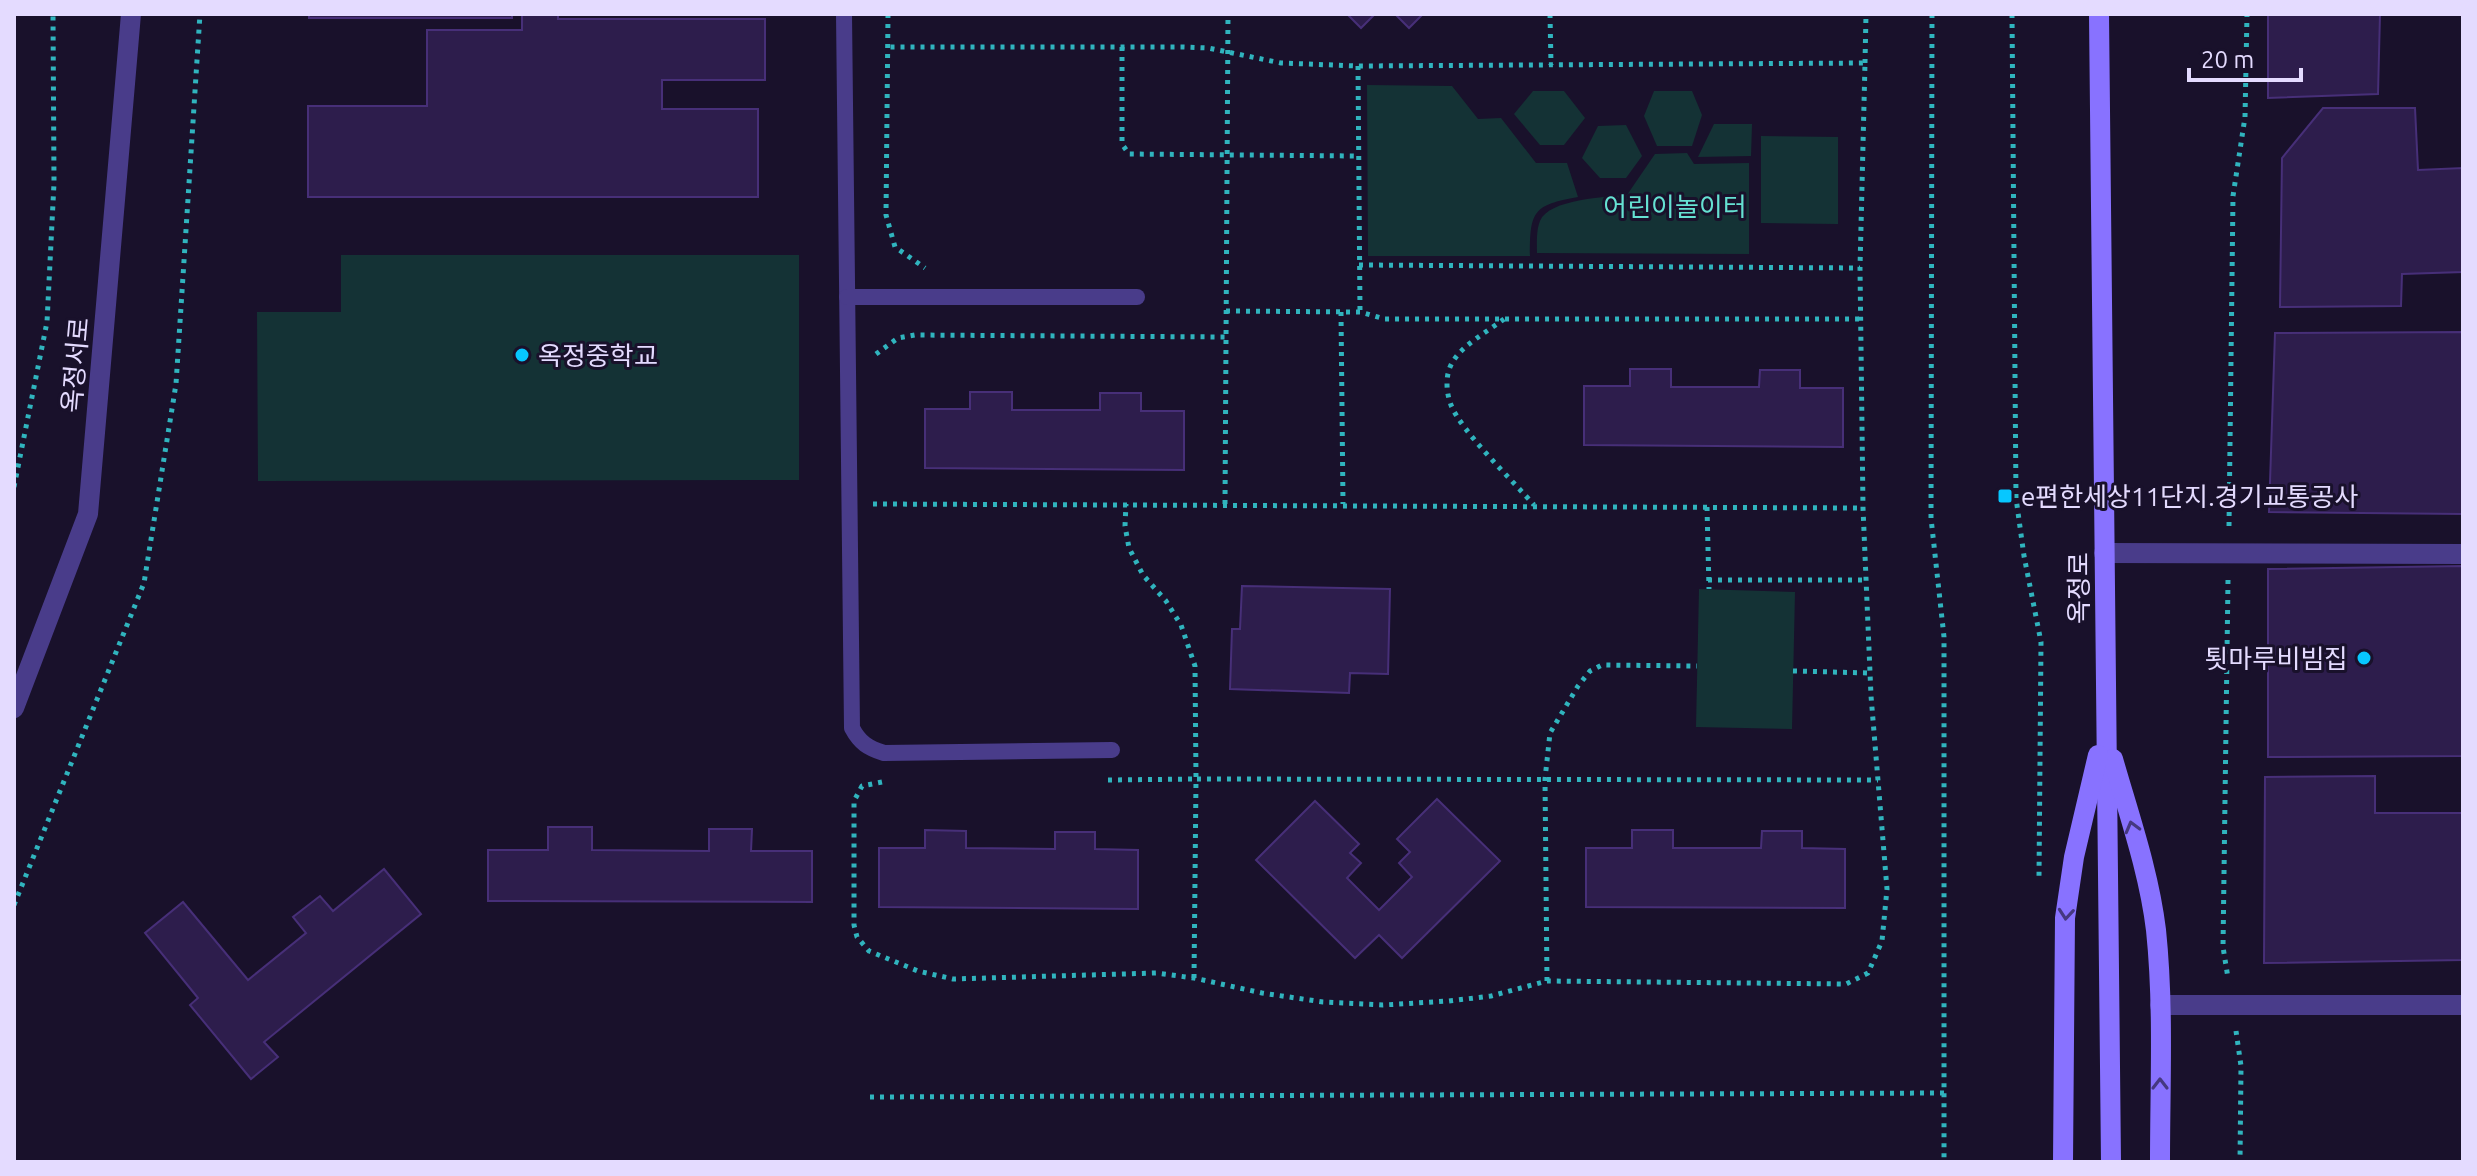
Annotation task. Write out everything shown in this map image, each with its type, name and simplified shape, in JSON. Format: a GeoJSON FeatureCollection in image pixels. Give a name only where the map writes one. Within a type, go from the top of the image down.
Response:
{"type":"FeatureCollection","features":[{"type":"Feature","properties":{"kind":"main road","name":"옥정로"},"geometry":{"type":"LineString","coordinates":[[2099,14],[2111,1162]]}},
{"type":"Feature","properties":{"kind":"main road"},"geometry":{"type":"LineString","coordinates":[[2105,728],[2150,896],[2156,931],[2160,1005],[2160,1162]]}},
{"type":"Feature","properties":{"kind":"main road"},"geometry":{"type":"LineString","coordinates":[[2063,1162],[2065,918],[2074,857],[2105,728]]}},
{"type":"Feature","properties":{"kind":"street","name":"옥정서로"},"geometry":{"type":"LineString","coordinates":[[14,708],[88,514],[131,14]]}},
{"type":"Feature","properties":{"kind":"street"},"geometry":{"type":"LineString","coordinates":[[2104,553],[2463,554]]}},
{"type":"Feature","properties":{"kind":"street"},"geometry":{"type":"LineString","coordinates":[[2160,1005],[2463,1005]]}},
{"type":"Feature","properties":{"kind":"lane"},"geometry":{"type":"LineString","coordinates":[[844,14],[852,728],[859,740],[870,749],[884,753],[1112,750]]}},
{"type":"Feature","properties":{"kind":"lane"},"geometry":{"type":"LineString","coordinates":[[847,297],[1137,297]]}},
{"type":"Feature","properties":{"kind":"path"},"geometry":{"type":"LineString","coordinates":[[14,487],[47,322],[54,183],[53,14]]}},
{"type":"Feature","properties":{"kind":"path"},"geometry":{"type":"LineString","coordinates":[[14,905],[144,583],[176,384],[200,14]]}},
{"type":"Feature","properties":{"kind":"path"},"geometry":{"type":"LineString","coordinates":[[888,14],[886,215],[895,247],[922,267],[936,271]]}},
{"type":"Feature","properties":{"kind":"path"},"geometry":{"type":"LineString","coordinates":[[1225,504],[1228,14]]}},
{"type":"Feature","properties":{"kind":"path"},"geometry":{"type":"LineString","coordinates":[[1550,14],[1551,65]]}},
{"type":"Feature","properties":{"kind":"path"},"geometry":{"type":"LineString","coordinates":[[886,782],[862,786],[854,801],[854,925],[857,937],[869,951],[918,971],[953,979],[1156,973],[1307,1000],[1383,1005],[1491,996],[1547,981],[1827,986],[1846,984],[1868,973],[1882,941],[1887,889],[1863,508],[1860,268],[1866,14]]}},
{"type":"Feature","properties":{"kind":"path"},"geometry":{"type":"LineString","coordinates":[[1932,14],[1931,518],[1944,637],[1944,1162]]}},
{"type":"Feature","properties":{"kind":"path"},"geometry":{"type":"LineString","coordinates":[[2012,14],[2016,498],[2041,642],[2039,878]]}},
{"type":"Feature","properties":{"kind":"path"},"geometry":{"type":"LineString","coordinates":[[2228,531],[2233,196],[2245,117],[2247,14]]}},
{"type":"Feature","properties":{"kind":"path"},"geometry":{"type":"LineString","coordinates":[[888,47],[1184,47],[1281,63],[1358,66],[1865,63]]}},
{"type":"Feature","properties":{"kind":"path"},"geometry":{"type":"LineString","coordinates":[[1122,47],[1122,144],[1125,152],[1133,155],[1358,156]]}},
{"type":"Feature","properties":{"kind":"path"},"geometry":{"type":"LineString","coordinates":[[1358,66],[1360,312]]}},
{"type":"Feature","properties":{"kind":"path"},"geometry":{"type":"LineString","coordinates":[[1359,265],[1860,268]]}},
{"type":"Feature","properties":{"kind":"path"},"geometry":{"type":"LineString","coordinates":[[1226,311],[1360,312],[1385,319],[1861,319]]}},
{"type":"Feature","properties":{"kind":"path"},"geometry":{"type":"LineString","coordinates":[[1341,312],[1343,504]]}},
{"type":"Feature","properties":{"kind":"path"},"geometry":{"type":"LineString","coordinates":[[1504,319],[1459,353],[1450,365],[1446,382],[1451,406],[1466,427],[1535,506]]}},
{"type":"Feature","properties":{"kind":"path"},"geometry":{"type":"LineString","coordinates":[[872,365],[876,353],[886,345],[898,338],[915,335],[1226,337]]}},
{"type":"Feature","properties":{"kind":"path"},"geometry":{"type":"LineString","coordinates":[[872,519],[872,504],[1863,508]]}},
{"type":"Feature","properties":{"kind":"path"},"geometry":{"type":"LineString","coordinates":[[1126,504],[1125,526],[1129,548],[1143,575],[1166,601],[1181,625],[1195,666],[1194,978]]}},
{"type":"Feature","properties":{"kind":"path"},"geometry":{"type":"LineString","coordinates":[[1707,507],[1709,589]]}},
{"type":"Feature","properties":{"kind":"path"},"geometry":{"type":"LineString","coordinates":[[2228,579],[2223,947],[2230,991]]}},
{"type":"Feature","properties":{"kind":"path"},"geometry":{"type":"LineString","coordinates":[[1708,580],[1866,580]]}},
{"type":"Feature","properties":{"kind":"path"},"geometry":{"type":"LineString","coordinates":[[1547,981],[1545,779],[1550,733],[1578,686],[1590,671],[1602,665],[1697,666]]}},
{"type":"Feature","properties":{"kind":"path"},"geometry":{"type":"LineString","coordinates":[[1793,671],[1871,673]]}},
{"type":"Feature","properties":{"kind":"path"},"geometry":{"type":"LineString","coordinates":[[1103,780],[1878,780]]}},
{"type":"Feature","properties":{"kind":"path"},"geometry":{"type":"LineString","coordinates":[[2234,1021],[2241,1066],[2240,1162]]}},
{"type":"Feature","properties":{"kind":"path"},"geometry":{"type":"LineString","coordinates":[[870,1097],[1944,1093]]}},
{"type":"Feature","properties":{"kind":"green space"},"geometry":{"type":"Polygon","coordinates":[[[1367,85],[1452,86],[1478,119],[1501,118],[1536,163],[1567,163],[1578,197],[1552,203],[1537,213],[1531,229],[1530,256],[1368,256],[1367,85]]]}},
{"type":"Feature","properties":{"kind":"green space"},"geometry":{"type":"Polygon","coordinates":[[[1533,91],[1564,91],[1585,118],[1564,145],[1540,145],[1514,114],[1533,91]]]}},
{"type":"Feature","properties":{"kind":"green space"},"geometry":{"type":"Polygon","coordinates":[[[1654,91],[1692,91],[1702,115],[1692,146],[1657,146],[1644,116],[1654,91]]]}},
{"type":"Feature","properties":{"kind":"green space"},"geometry":{"type":"Polygon","coordinates":[[[1714,124],[1752,124],[1751,156],[1698,157],[1714,124]]]}},
{"type":"Feature","properties":{"kind":"green space"},"geometry":{"type":"Polygon","coordinates":[[[1626,125],[1642,156],[1626,178],[1600,178],[1582,158],[1598,126],[1626,125]]]}},
{"type":"Feature","properties":{"kind":"green space"},"geometry":{"type":"Polygon","coordinates":[[[1761,136],[1838,137],[1838,224],[1761,223],[1761,136]]]}},
{"type":"Feature","properties":{"kind":"green space","name":"어린이놀이터"},"geometry":{"type":"Polygon","coordinates":[[[1687,153],[1694,164],[1749,163],[1749,254],[1537,253],[1540,221],[1554,208],[1579,200],[1627,195],[1655,154],[1687,153]]]}},
{"type":"Feature","properties":{"kind":"green space"},"geometry":{"type":"Polygon","coordinates":[[[341,255],[799,255],[799,480],[258,481],[257,312],[341,312],[341,255]]]}},
{"type":"Feature","properties":{"kind":"green space"},"geometry":{"type":"Polygon","coordinates":[[[1699,589],[1795,592],[1792,729],[1696,727],[1699,589]]]}},
{"type":"Feature","properties":{"kind":"building"},"geometry":{"type":"Polygon","coordinates":[[[309,14],[512,14],[512,18],[309,18],[309,14]]]}},
{"type":"Feature","properties":{"kind":"building"},"geometry":{"type":"Polygon","coordinates":[[[522,14],[558,14],[558,19],[765,19],[765,80],[662,80],[662,109],[758,109],[758,197],[308,197],[308,106],[427,106],[427,30],[522,30],[522,14]]]}},
{"type":"Feature","properties":{"kind":"building"},"geometry":{"type":"Polygon","coordinates":[[[1347,14],[1375,14],[1361,28],[1347,14]]]}},
{"type":"Feature","properties":{"kind":"building"},"geometry":{"type":"Polygon","coordinates":[[[1395,14],[1423,14],[1409,28],[1395,14]]]}},
{"type":"Feature","properties":{"kind":"building"},"geometry":{"type":"Polygon","coordinates":[[[2268,14],[2380,14],[2378,94],[2268,98],[2268,14]]]}},
{"type":"Feature","properties":{"kind":"building"},"geometry":{"type":"Polygon","coordinates":[[[2323,108],[2415,108],[2418,170],[2463,168],[2463,272],[2402,274],[2401,306],[2280,307],[2282,158],[2323,108]]]}},
{"type":"Feature","properties":{"kind":"building"},"geometry":{"type":"Polygon","coordinates":[[[2463,332],[2463,514],[2269,512],[2275,333],[2463,332]]]}},
{"type":"Feature","properties":{"kind":"building"},"geometry":{"type":"Polygon","coordinates":[[[1630,369],[1671,369],[1671,387],[1759,387],[1760,370],[1800,370],[1800,388],[1843,388],[1843,447],[1584,445],[1584,386],[1630,386],[1630,369]]]}},
{"type":"Feature","properties":{"kind":"building"},"geometry":{"type":"Polygon","coordinates":[[[970,392],[1012,392],[1012,410],[1100,410],[1100,393],[1141,393],[1141,411],[1184,411],[1184,470],[925,468],[925,409],[970,409],[970,392]]]}},
{"type":"Feature","properties":{"kind":"building"},"geometry":{"type":"Polygon","coordinates":[[[2463,566],[2463,756],[2268,757],[2268,569],[2463,566]]]}},
{"type":"Feature","properties":{"kind":"building"},"geometry":{"type":"Polygon","coordinates":[[[1242,586],[1390,589],[1388,674],[1350,673],[1349,693],[1230,689],[1232,629],[1240,629],[1242,586]]]}},
{"type":"Feature","properties":{"kind":"building"},"geometry":{"type":"Polygon","coordinates":[[[2375,776],[2375,813],[2463,813],[2463,960],[2264,963],[2265,777],[2375,776]]]}},
{"type":"Feature","properties":{"kind":"building"},"geometry":{"type":"Polygon","coordinates":[[[1437,799],[1500,861],[1402,958],[1379,935],[1355,958],[1256,860],[1315,801],[1359,844],[1350,853],[1361,863],[1347,878],[1379,910],[1412,877],[1399,863],[1410,852],[1397,839],[1437,799]]]}},
{"type":"Feature","properties":{"kind":"building"},"geometry":{"type":"Polygon","coordinates":[[[548,827],[592,827],[592,850],[709,851],[709,829],[752,829],[751,851],[812,851],[812,902],[488,901],[488,850],[548,850],[548,827]]]}},
{"type":"Feature","properties":{"kind":"building"},"geometry":{"type":"Polygon","coordinates":[[[925,830],[966,831],[966,848],[1055,849],[1055,832],[1095,832],[1095,849],[1138,850],[1138,909],[879,907],[879,848],[925,848],[925,830]]]}},
{"type":"Feature","properties":{"kind":"building"},"geometry":{"type":"Polygon","coordinates":[[[1632,830],[1673,830],[1673,848],[1761,848],[1762,831],[1802,831],[1802,848],[1845,849],[1845,908],[1586,907],[1586,848],[1632,848],[1632,830]]]}},
{"type":"Feature","properties":{"kind":"building"},"geometry":{"type":"Polygon","coordinates":[[[384,869],[421,914],[264,1042],[278,1057],[251,1079],[190,1005],[198,998],[145,933],[183,902],[248,980],[306,933],[293,917],[320,896],[333,911],[384,869]]]}},
{"type":"Feature","properties":{"kind":"place","name":"옥정중학교"},"geometry":{"type":"Point","coordinates":[522,355]}},
{"type":"Feature","properties":{"kind":"place","name":"e편한세상11단지.경기교통공사"},"geometry":{"type":"Point","coordinates":[2005,496]}},
{"type":"Feature","properties":{"kind":"place","name":"툇마루비빔집"},"geometry":{"type":"Point","coordinates":[2364,658]}}]}
